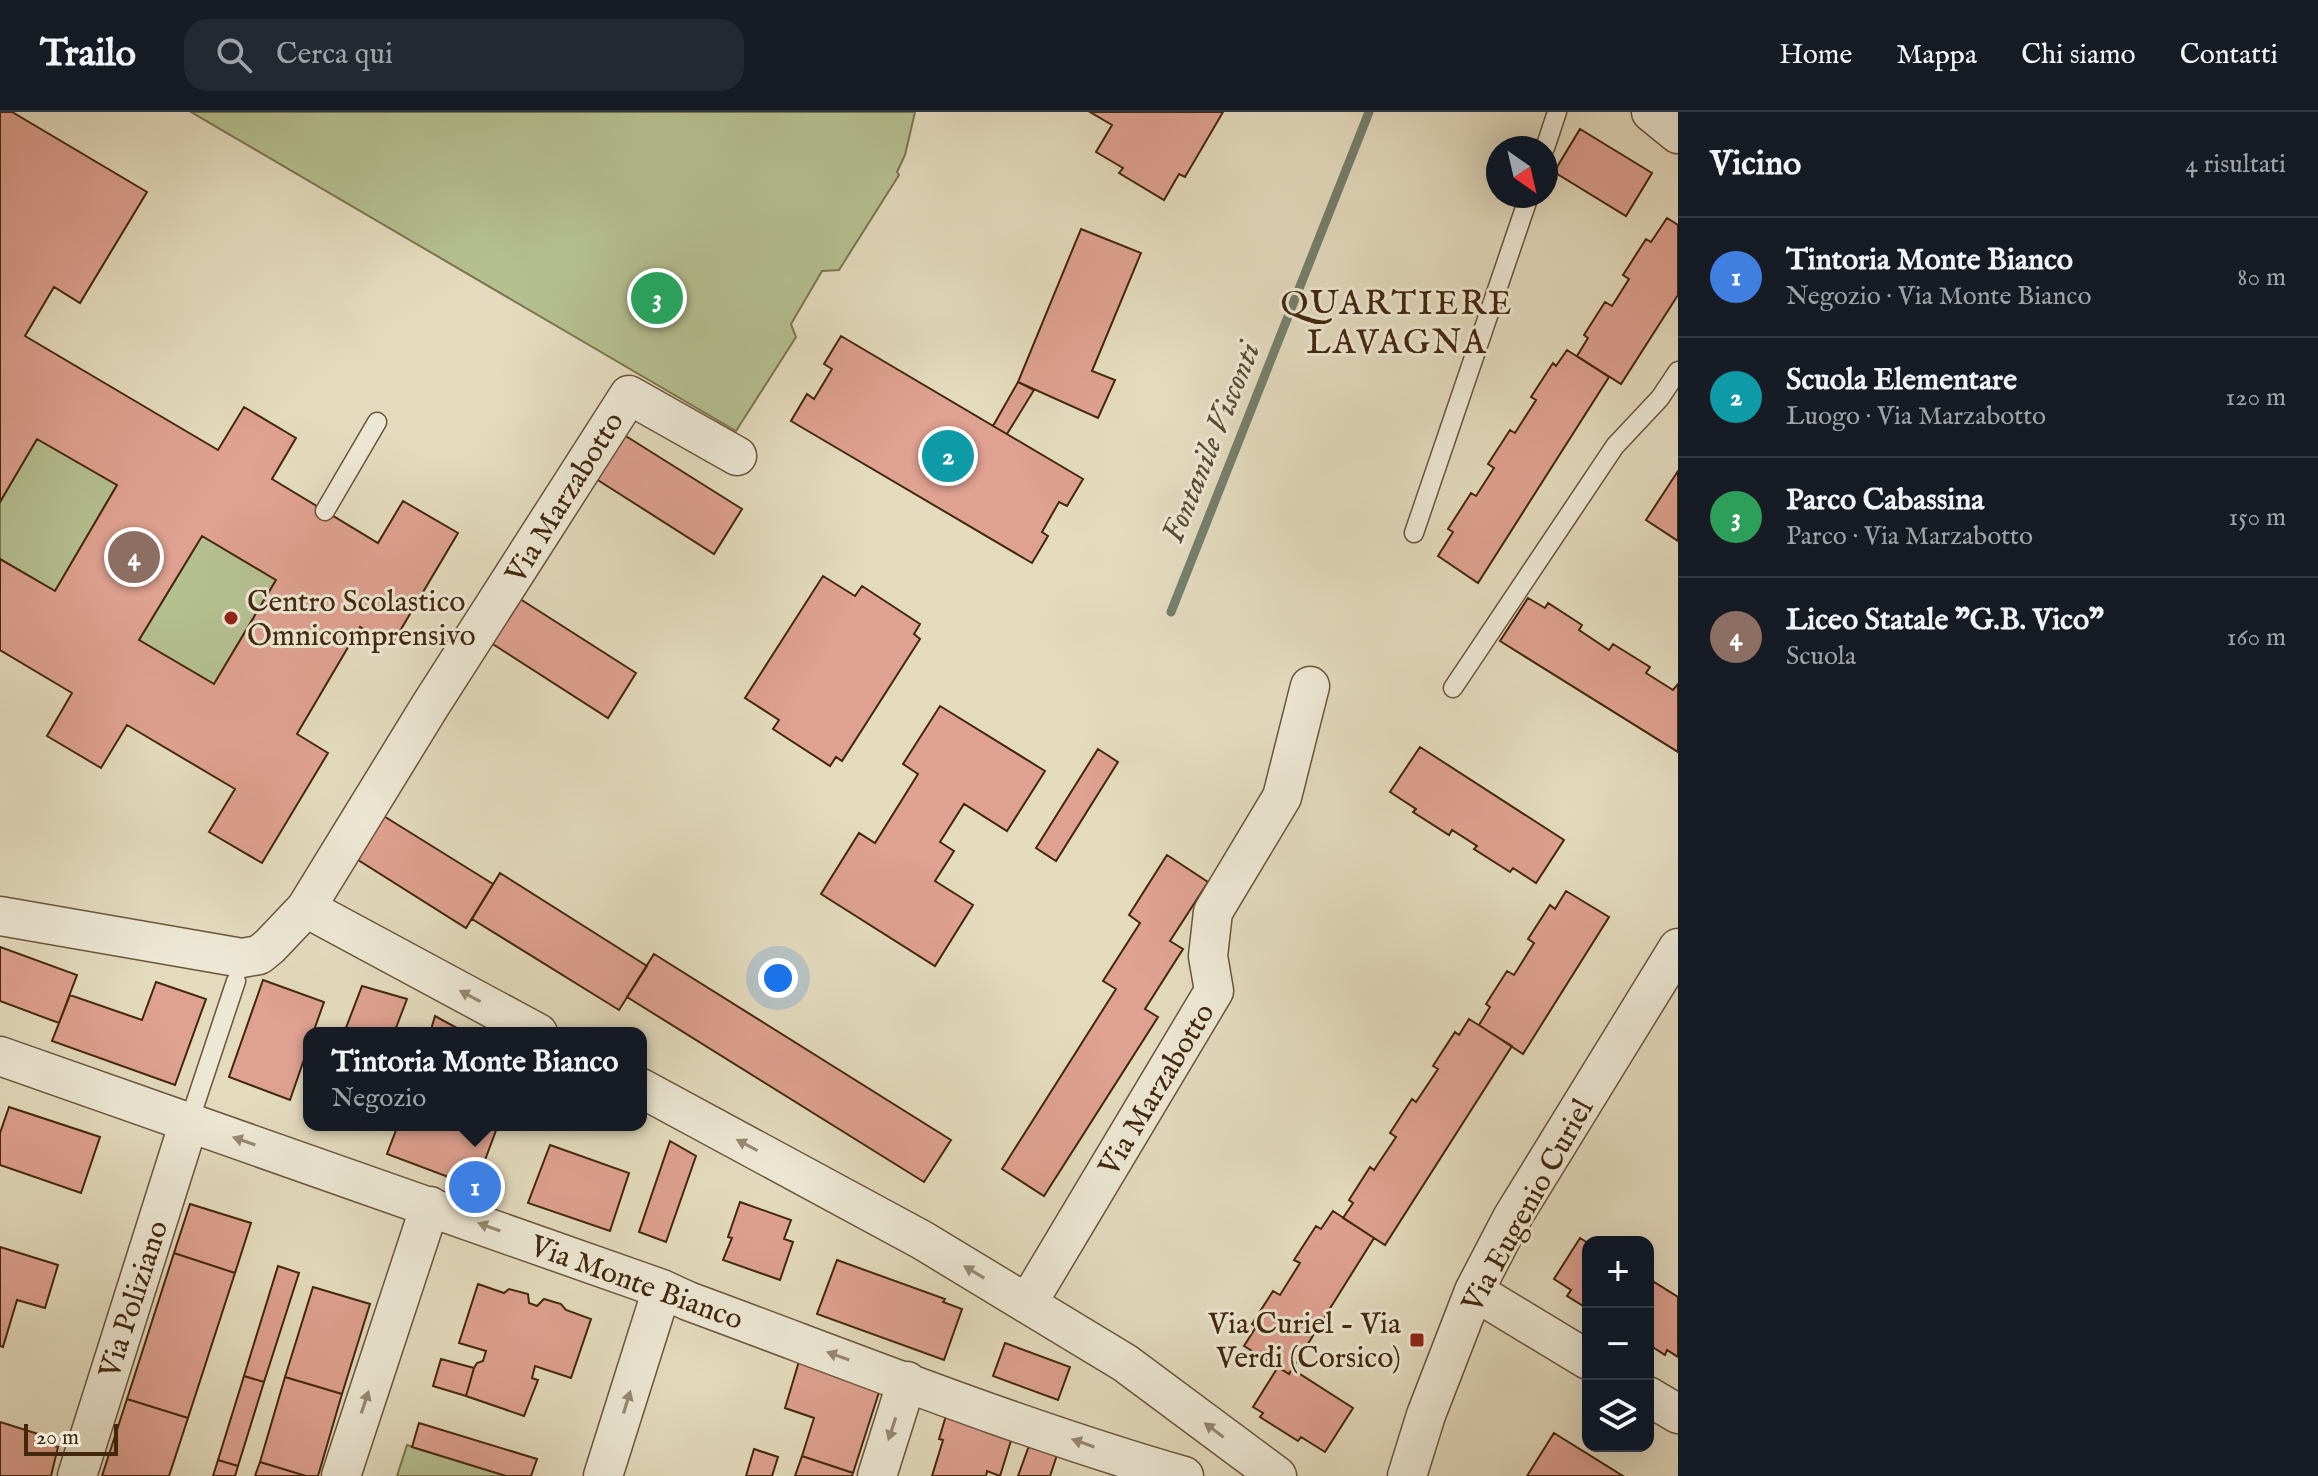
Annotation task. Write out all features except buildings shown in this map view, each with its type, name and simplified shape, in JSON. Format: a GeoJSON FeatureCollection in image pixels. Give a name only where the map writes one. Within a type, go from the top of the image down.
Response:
{"type":"FeatureCollection","features":[{"type":"Feature","properties":{"kind":"street"},"geometry":{"type":"LineString","coordinates":[[1651,112],[1678,134]]}},
{"type":"Feature","properties":{"kind":"street","name":"Via Marzabotto"},"geometry":{"type":"LineString","coordinates":[[0,916],[242,958],[259,955],[306,908],[430,706],[629,395],[737,456]]}},
{"type":"Feature","properties":{"kind":"street","name":"Via Marzabotto"},"geometry":{"type":"LineString","coordinates":[[1027,1304],[1214,991],[1208,956],[1213,912],[1282,797],[1310,686]]}},
{"type":"Feature","properties":{"kind":"street"},"geometry":{"type":"LineString","coordinates":[[306,908],[527,1027]]}},
{"type":"Feature","properties":{"kind":"street","name":"Via Eugenio Curiel"},"geometry":{"type":"LineString","coordinates":[[1407,1476],[1426,1415],[1474,1291],[1512,1218],[1678,948]]}},
{"type":"Feature","properties":{"kind":"street","name":"Via Monte Bianco"},"geometry":{"type":"LineString","coordinates":[[0,1056],[662,1289],[1140,1470],[1184,1476]]}},
{"type":"Feature","properties":{"kind":"street"},"geometry":{"type":"LineString","coordinates":[[647,1091],[922,1240],[1125,1363],[1277,1476]]}},
{"type":"Feature","properties":{"kind":"street","name":"Via Poliziano"},"geometry":{"type":"LineString","coordinates":[[77,1476],[189,1122]]}},
{"type":"Feature","properties":{"kind":"street"},"geometry":{"type":"LineString","coordinates":[[341,1476],[430,1206]]}},
{"type":"Feature","properties":{"kind":"street"},"geometry":{"type":"LineString","coordinates":[[603,1476],[662,1289]]}},
{"type":"Feature","properties":{"kind":"street"},"geometry":{"type":"LineString","coordinates":[[1474,1291],[1582,1356]]}},
{"type":"Feature","properties":{"kind":"street"},"geometry":{"type":"LineString","coordinates":[[877,1476],[907,1381]]}},
{"type":"Feature","properties":{"kind":"street"},"geometry":{"type":"LineString","coordinates":[[1654,1400],[1678,1414]]}},
{"type":"Feature","properties":{"kind":"lane"},"geometry":{"type":"LineString","coordinates":[[1549,136],[1557,112]]}},
{"type":"Feature","properties":{"kind":"lane"},"geometry":{"type":"LineString","coordinates":[[1414,533],[1525,208]]}},
{"type":"Feature","properties":{"kind":"lane"},"geometry":{"type":"LineString","coordinates":[[1453,688],[1615,446],[1660,398],[1678,371]]}},
{"type":"Feature","properties":{"kind":"lane"},"geometry":{"type":"LineString","coordinates":[[325,511],[377,422]]}},
{"type":"Feature","properties":{"kind":"lane"},"geometry":{"type":"LineString","coordinates":[[189,1122],[236,981]]}},
{"type":"Feature","properties":{"kind":"green space"},"geometry":{"type":"Polygon","coordinates":[[[191,112],[915,112],[905,155],[897,172],[899,175],[839,270],[822,271],[791,324],[796,337],[736,431],[191,112]]]}},
{"type":"Feature","properties":{"kind":"green space"},"geometry":{"type":"Polygon","coordinates":[[[37,439],[117,485],[55,591],[0,559],[0,502],[37,439]]]}},
{"type":"Feature","properties":{"kind":"green space"},"geometry":{"type":"Polygon","coordinates":[[[202,536],[276,580],[214,684],[139,640],[202,536]]]}},
{"type":"Feature","properties":{"kind":"green space"},"geometry":{"type":"Polygon","coordinates":[[[407,1445],[506,1476],[397,1476],[407,1445]]]}},
{"type":"Feature","properties":{"kind":"waterway","name":"Fontanile Visconti"},"geometry":{"type":"LineString","coordinates":[[1171,612],[1369,112]]}},
{"type":"Feature","properties":{"kind":"place","name":"Parco Cabassina"},"geometry":{"type":"Point","coordinates":[657,298]}},
{"type":"Feature","properties":{"kind":"place","name":"Scuola Elementare"},"geometry":{"type":"Point","coordinates":[948,456]}},
{"type":"Feature","properties":{"kind":"place","name":"Liceo Statale \"G.B. Vico\""},"geometry":{"type":"Point","coordinates":[134,557]}},
{"type":"Feature","properties":{"kind":"place","name":"Centro Scolastico Omnicomprensivo"},"geometry":{"type":"Point","coordinates":[231,618]}},
{"type":"Feature","properties":{"kind":"place","name":"Tintoria Monte Bianco"},"geometry":{"type":"Point","coordinates":[475,1187]}},
{"type":"Feature","properties":{"kind":"place","name":"Via Curiel - Via Verdi (Corsico)"},"geometry":{"type":"Point","coordinates":[1417,1340]}},
{"type":"Feature","properties":{"kind":"district","name":"QUARTIERE LAVAGNA"},"geometry":{"type":"Point","coordinates":[1397,322]}}]}
